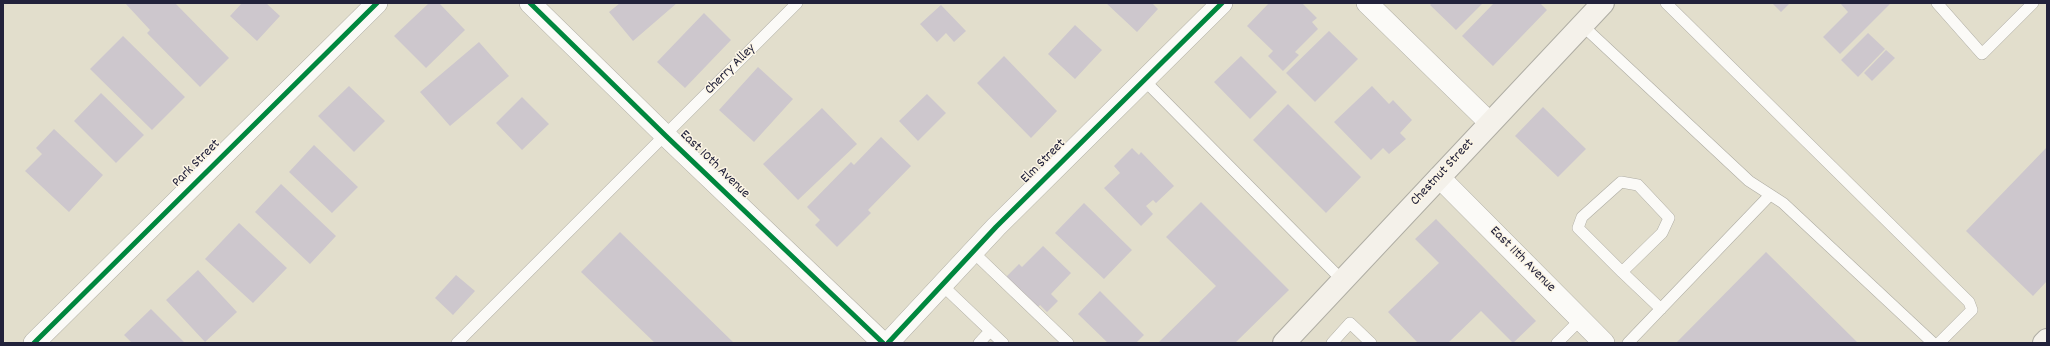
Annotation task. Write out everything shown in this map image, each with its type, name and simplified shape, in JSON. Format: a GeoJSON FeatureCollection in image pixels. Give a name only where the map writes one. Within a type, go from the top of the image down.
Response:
{"type":"FeatureCollection","features":[{"type":"Feature","properties":{"kind":"street","name":"Park Street"},"geometry":{"type":"LineString","coordinates":[[34,343],[377,3]]}},
{"type":"Feature","properties":{"kind":"street","name":"East 10th Avenue"},"geometry":{"type":"LineString","coordinates":[[530,3],[666,136],[883,343]]}},
{"type":"Feature","properties":{"kind":"street","name":"Elm Street"},"geometry":{"type":"LineString","coordinates":[[888,343],[973,252],[1222,3]]}},
{"type":"Feature","properties":{"kind":"street"},"geometry":{"type":"LineString","coordinates":[[1367,3],[1490,123]]}},
{"type":"Feature","properties":{"kind":"street","name":"Chestnut Street"},"geometry":{"type":"LineString","coordinates":[[1284,343],[1603,3]]}},
{"type":"Feature","properties":{"kind":"street","name":"East 11th Avenue"},"geometry":{"type":"LineString","coordinates":[[1439,177],[1604,343]]}},
{"type":"Feature","properties":{"kind":"street"},"geometry":{"type":"LineString","coordinates":[[2044,343],[2047,340]]}},
{"type":"Feature","properties":{"kind":"lane","name":"Cherry Alley"},"geometry":{"type":"LineString","coordinates":[[457,343],[666,136],[797,3]]}},
{"type":"Feature","properties":{"kind":"lane"},"geometry":{"type":"LineString","coordinates":[[1666,3],[1969,302],[1972,310],[1939,343]]}},
{"type":"Feature","properties":{"kind":"lane"},"geometry":{"type":"LineString","coordinates":[[1937,3],[1982,54],[2033,3]]}},
{"type":"Feature","properties":{"kind":"lane"},"geometry":{"type":"LineString","coordinates":[[1582,25],[1749,181],[1783,203],[1933,343]]}},
{"type":"Feature","properties":{"kind":"lane"},"geometry":{"type":"LineString","coordinates":[[1144,80],[1343,281]]}},
{"type":"Feature","properties":{"kind":"lane"},"geometry":{"type":"LineString","coordinates":[[1622,272],[1662,233],[1669,218],[1638,185],[1621,182],[1582,217],[1578,228],[1622,272],[1661,309]]}},
{"type":"Feature","properties":{"kind":"lane"},"geometry":{"type":"LineString","coordinates":[[1628,343],[1770,195]]}},
{"type":"Feature","properties":{"kind":"lane"},"geometry":{"type":"LineString","coordinates":[[973,252],[1068,343]]}},
{"type":"Feature","properties":{"kind":"lane"},"geometry":{"type":"LineString","coordinates":[[942,285],[1003,343]]}},
{"type":"Feature","properties":{"kind":"lane"},"geometry":{"type":"LineString","coordinates":[[1557,343],[1581,319]]}},
{"type":"Feature","properties":{"kind":"lane"},"geometry":{"type":"LineString","coordinates":[[1332,343],[1350,323],[1371,343]]}},
{"type":"Feature","properties":{"kind":"lane"},"geometry":{"type":"LineString","coordinates":[[978,343],[990,331]]}},
{"type":"Feature","properties":{"kind":"building"},"geometry":{"type":"Polygon","coordinates":[[[125,3],[175,3],[229,58],[200,87],[147,33],[150,30],[125,3]]]}},
{"type":"Feature","properties":{"kind":"building"},"geometry":{"type":"Polygon","coordinates":[[[242,3],[266,3],[280,16],[257,41],[230,16],[242,3]]]}},
{"type":"Feature","properties":{"kind":"building"},"geometry":{"type":"Polygon","coordinates":[[[429,3],[439,3],[465,30],[426,68],[394,36],[429,3]]]}},
{"type":"Feature","properties":{"kind":"building"},"geometry":{"type":"Polygon","coordinates":[[[620,3],[677,3],[633,41],[609,12],[620,3]]]}},
{"type":"Feature","properties":{"kind":"building"},"geometry":{"type":"Polygon","coordinates":[[[1106,3],[1152,3],[1158,9],[1137,32],[1106,3]]]}},
{"type":"Feature","properties":{"kind":"building"},"geometry":{"type":"Polygon","coordinates":[[[1269,3],[1302,3],[1317,18],[1312,22],[1318,29],[1295,52],[1299,55],[1283,71],[1268,56],[1273,51],[1247,26],[1269,3]]]}},
{"type":"Feature","properties":{"kind":"building"},"geometry":{"type":"Polygon","coordinates":[[[1432,3],[1483,3],[1456,30],[1430,5],[1432,3]]]}},
{"type":"Feature","properties":{"kind":"building"},"geometry":{"type":"Polygon","coordinates":[[[1494,3],[1540,3],[1547,10],[1493,66],[1462,36],[1494,3]]]}},
{"type":"Feature","properties":{"kind":"building"},"geometry":{"type":"Polygon","coordinates":[[[1772,3],[1790,3],[1781,12],[1772,3]]]}},
{"type":"Feature","properties":{"kind":"building"},"geometry":{"type":"Polygon","coordinates":[[[1840,3],[1891,3],[1840,54],[1823,37],[1848,12],[1840,3]]]}},
{"type":"Feature","properties":{"kind":"building"},"geometry":{"type":"Polygon","coordinates":[[[941,5],[966,31],[954,42],[946,33],[937,42],[920,24],[941,5]]]}},
{"type":"Feature","properties":{"kind":"building"},"geometry":{"type":"Polygon","coordinates":[[[704,13],[731,40],[685,88],[657,62],[704,13]]]}},
{"type":"Feature","properties":{"kind":"building"},"geometry":{"type":"Polygon","coordinates":[[[1075,25],[1102,50],[1075,79],[1048,54],[1075,25]]]}},
{"type":"Feature","properties":{"kind":"building"},"geometry":{"type":"Polygon","coordinates":[[[1329,31],[1358,59],[1315,102],[1286,73],[1329,31]]]}},
{"type":"Feature","properties":{"kind":"building"},"geometry":{"type":"Polygon","coordinates":[[[1868,33],[1885,49],[1858,77],[1841,60],[1868,33]]]}},
{"type":"Feature","properties":{"kind":"building"},"geometry":{"type":"Polygon","coordinates":[[[123,36],[185,97],[152,130],[90,69],[123,36]]]}},
{"type":"Feature","properties":{"kind":"building"},"geometry":{"type":"Polygon","coordinates":[[[479,42],[509,76],[450,126],[420,92],[479,42]]]}},
{"type":"Feature","properties":{"kind":"building"},"geometry":{"type":"Polygon","coordinates":[[[1886,50],[1895,58],[1872,81],[1864,73],[1886,50]]]}},
{"type":"Feature","properties":{"kind":"building"},"geometry":{"type":"Polygon","coordinates":[[[1004,56],[1057,111],[1031,138],[977,83],[1004,56]]]}},
{"type":"Feature","properties":{"kind":"building"},"geometry":{"type":"Polygon","coordinates":[[[1241,56],[1277,92],[1250,119],[1214,82],[1241,56]]]}},
{"type":"Feature","properties":{"kind":"building"},"geometry":{"type":"Polygon","coordinates":[[[758,67],[793,99],[754,142],[719,110],[758,67]]]}},
{"type":"Feature","properties":{"kind":"building"},"geometry":{"type":"Polygon","coordinates":[[[349,86],[385,121],[354,152],[318,116],[349,86]]]}},
{"type":"Feature","properties":{"kind":"building"},"geometry":{"type":"Polygon","coordinates":[[[1372,86],[1389,104],[1393,100],[1412,120],[1400,133],[1406,139],[1389,154],[1383,148],[1371,160],[1334,122],[1372,86]]]}},
{"type":"Feature","properties":{"kind":"building"},"geometry":{"type":"Polygon","coordinates":[[[101,93],[144,135],[116,163],[74,121],[101,93]]]}},
{"type":"Feature","properties":{"kind":"building"},"geometry":{"type":"Polygon","coordinates":[[[927,94],[946,113],[918,141],[899,121],[927,94]]]}},
{"type":"Feature","properties":{"kind":"building"},"geometry":{"type":"Polygon","coordinates":[[[522,97],[549,124],[522,150],[496,123],[522,97]]]}},
{"type":"Feature","properties":{"kind":"building"},"geometry":{"type":"Polygon","coordinates":[[[1288,104],[1361,177],[1326,213],[1253,140],[1288,104]]]}},
{"type":"Feature","properties":{"kind":"building"},"geometry":{"type":"Polygon","coordinates":[[[1543,107],[1586,149],[1558,177],[1515,136],[1543,107]]]}},
{"type":"Feature","properties":{"kind":"building"},"geometry":{"type":"Polygon","coordinates":[[[822,108],[857,144],[798,200],[763,164],[822,108]]]}},
{"type":"Feature","properties":{"kind":"building"},"geometry":{"type":"Polygon","coordinates":[[[54,129],[103,175],[69,212],[25,171],[42,154],[36,148],[54,129]]]}},
{"type":"Feature","properties":{"kind":"building"},"geometry":{"type":"Polygon","coordinates":[[[881,137],[911,166],[868,210],[871,213],[837,247],[815,225],[820,220],[807,207],[851,162],[854,165],[881,137]]]}},
{"type":"Feature","properties":{"kind":"building"},"geometry":{"type":"Polygon","coordinates":[[[314,145],[358,187],[332,213],[289,172],[314,145]]]}},
{"type":"Feature","properties":{"kind":"building"},"geometry":{"type":"Polygon","coordinates":[[[2047,147],[2047,281],[2033,296],[1966,231],[2047,147]]]}},
{"type":"Feature","properties":{"kind":"building"},"geometry":{"type":"Polygon","coordinates":[[[1132,148],[1139,155],[1141,152],[1174,186],[1156,203],[1153,200],[1146,206],[1153,214],[1141,226],[1104,188],[1120,173],[1114,166],[1132,148]]]}},
{"type":"Feature","properties":{"kind":"building"},"geometry":{"type":"Polygon","coordinates":[[[281,184],[336,236],[310,264],[255,212],[281,184]]]}},
{"type":"Feature","properties":{"kind":"building"},"geometry":{"type":"Polygon","coordinates":[[[1201,202],[1289,290],[1235,343],[1158,343],[1216,286],[1166,237],[1201,202]]]}},
{"type":"Feature","properties":{"kind":"building"},"geometry":{"type":"Polygon","coordinates":[[[1084,203],[1132,250],[1104,279],[1055,233],[1084,203]]]}},
{"type":"Feature","properties":{"kind":"building"},"geometry":{"type":"Polygon","coordinates":[[[1436,219],[1536,321],[1513,343],[1481,311],[1448,343],[1418,343],[1388,312],[1439,263],[1415,239],[1436,219]]]}},
{"type":"Feature","properties":{"kind":"building"},"geometry":{"type":"Polygon","coordinates":[[[239,223],[287,268],[253,303],[205,259],[239,223]]]}},
{"type":"Feature","properties":{"kind":"building"},"geometry":{"type":"Polygon","coordinates":[[[620,232],[734,343],[655,343],[581,272],[620,232]]]}},
{"type":"Feature","properties":{"kind":"building"},"geometry":{"type":"Polygon","coordinates":[[[1043,246],[1071,273],[1051,294],[1058,301],[1047,312],[1040,305],[1037,308],[1005,278],[1019,264],[1022,267],[1043,246]]]}},
{"type":"Feature","properties":{"kind":"building"},"geometry":{"type":"Polygon","coordinates":[[[1766,252],[1858,343],[1676,343],[1766,252]]]}},
{"type":"Feature","properties":{"kind":"building"},"geometry":{"type":"Polygon","coordinates":[[[198,270],[237,312],[205,342],[166,300],[198,270]]]}},
{"type":"Feature","properties":{"kind":"building"},"geometry":{"type":"Polygon","coordinates":[[[456,275],[475,291],[453,315],[435,298],[456,275]]]}},
{"type":"Feature","properties":{"kind":"building"},"geometry":{"type":"Polygon","coordinates":[[[1100,291],[1144,335],[1136,343],[1108,343],[1078,314],[1100,291]]]}},
{"type":"Feature","properties":{"kind":"building"},"geometry":{"type":"Polygon","coordinates":[[[151,309],[185,343],[132,343],[124,335],[151,309]]]}},
{"type":"Feature","properties":{"kind":"cycle path"},"geometry":{"type":"LineString","coordinates":[[34,343],[377,3]]}},
{"type":"Feature","properties":{"kind":"cycle path"},"geometry":{"type":"LineString","coordinates":[[530,3],[666,136],[883,343]]}},
{"type":"Feature","properties":{"kind":"cycle path"},"geometry":{"type":"LineString","coordinates":[[888,343],[996,227],[1222,3]]}}]}
